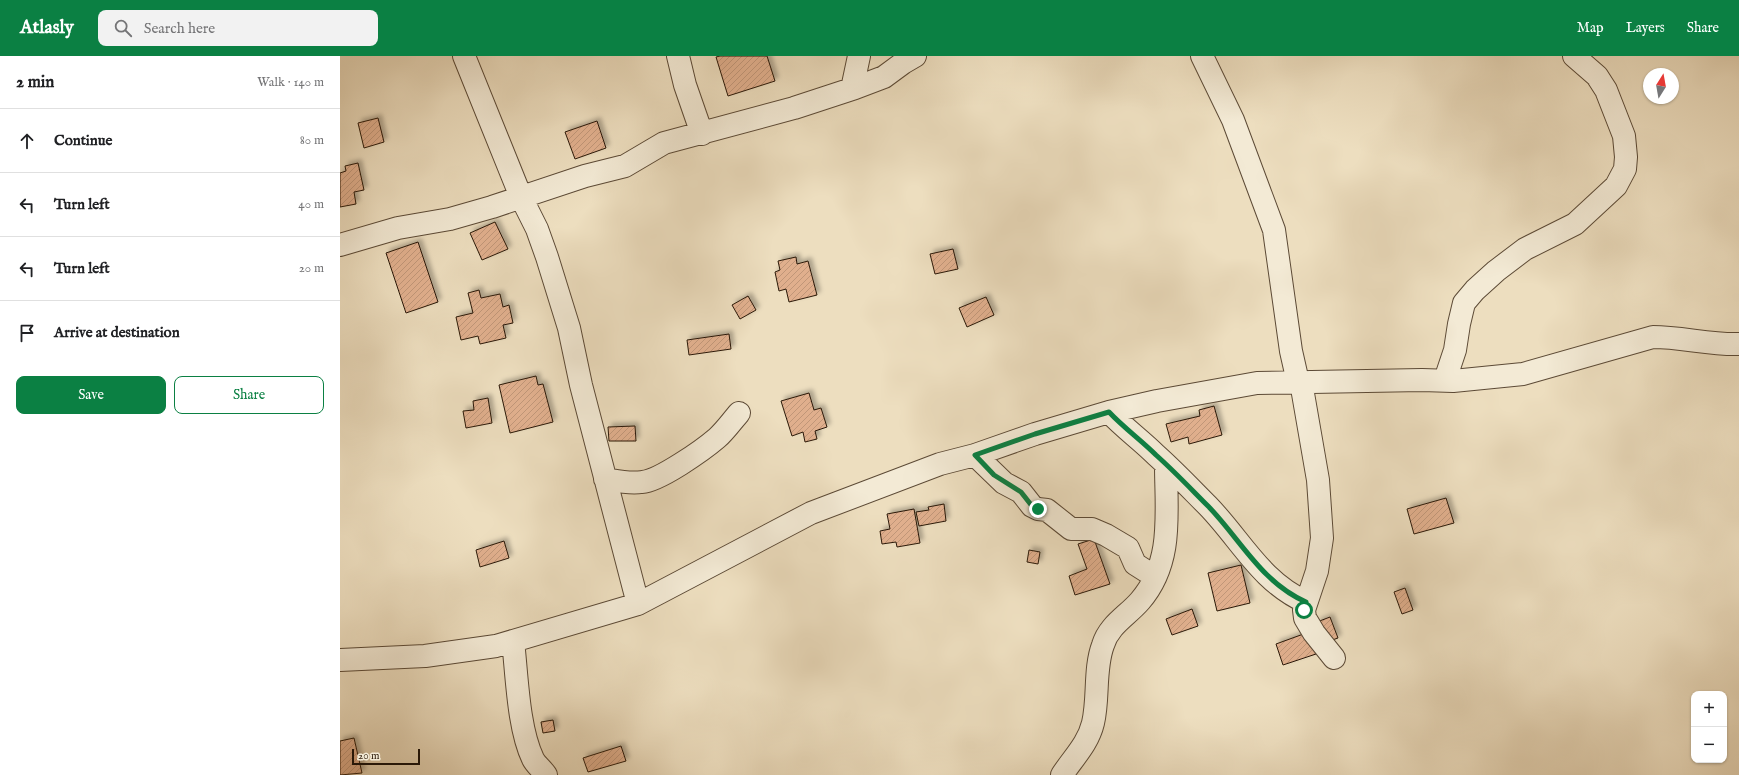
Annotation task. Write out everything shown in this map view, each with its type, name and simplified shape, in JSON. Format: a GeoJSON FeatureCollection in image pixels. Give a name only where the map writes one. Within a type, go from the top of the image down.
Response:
{"type":"FeatureCollection","features":[{"type":"Feature","properties":{"kind":"street"},"geometry":{"type":"LineString","coordinates":[[464,56],[521,197],[537,229],[567,321],[580,385],[638,604]]}},
{"type":"Feature","properties":{"kind":"street"},"geometry":{"type":"LineString","coordinates":[[678,56],[685,85],[702,134]]}},
{"type":"Feature","properties":{"kind":"street"},"geometry":{"type":"LineString","coordinates":[[852,89],[859,56]]}},
{"type":"Feature","properties":{"kind":"street"},"geometry":{"type":"LineString","coordinates":[[340,245],[398,228],[450,219],[492,207],[585,176],[625,166],[664,143],[794,108],[884,77],[903,62],[915,56]]}},
{"type":"Feature","properties":{"kind":"street"},"geometry":{"type":"LineString","coordinates":[[1202,56],[1233,120],[1274,230],[1291,351],[1299,382],[1318,480],[1322,538],[1317,571],[1304,610],[1309,625],[1324,648],[1334,658]]}},
{"type":"Feature","properties":{"kind":"street"},"geometry":{"type":"LineString","coordinates":[[1445,380],[1455,350],[1464,303],[1475,290],[1496,271],[1525,249],[1575,224],[1616,186],[1625,169],[1626,157],[1624,136],[1606,90],[1597,76],[1574,56]]}},
{"type":"Feature","properties":{"kind":"street"},"geometry":{"type":"LineString","coordinates":[[492,207],[510,169]]}},
{"type":"Feature","properties":{"kind":"street"},"geometry":{"type":"LineString","coordinates":[[340,660],[425,656],[496,646],[638,604],[811,513],[940,464],[975,455],[1035,434],[1109,412],[1157,401],[1257,383],[1445,380],[1523,374],[1653,337],[1674,337],[1722,344],[1739,344]]}},
{"type":"Feature","properties":{"kind":"street"},"geometry":{"type":"LineString","coordinates":[[1109,412],[1166,465],[1228,528],[1241,547],[1261,570],[1289,595],[1306,602]]}},
{"type":"Feature","properties":{"kind":"street"},"geometry":{"type":"LineString","coordinates":[[605,479],[629,483],[644,482],[656,477],[692,456],[717,438],[739,413]]}},
{"type":"Feature","properties":{"kind":"street"},"geometry":{"type":"LineString","coordinates":[[975,455],[999,479],[1021,492],[1032,506],[1038,509],[1047,510],[1071,529],[1092,529],[1106,535],[1128,548],[1135,564],[1156,575]]}},
{"type":"Feature","properties":{"kind":"street"},"geometry":{"type":"LineString","coordinates":[[1062,775],[1081,750],[1093,723],[1103,644],[1115,623],[1139,602],[1151,586],[1156,575],[1165,548],[1168,521],[1166,465]]}},
{"type":"Feature","properties":{"kind":"street"},"geometry":{"type":"LineString","coordinates":[[513,641],[522,718],[528,743],[533,759],[546,775]]}},
{"type":"Feature","properties":{"kind":"building"},"geometry":{"type":"Polygon","coordinates":[[[767,56],[775,81],[728,96],[716,57],[767,56]]]}},
{"type":"Feature","properties":{"kind":"building"},"geometry":{"type":"Polygon","coordinates":[[[378,118],[384,142],[364,148],[358,123],[378,118]]]}},
{"type":"Feature","properties":{"kind":"building"},"geometry":{"type":"Polygon","coordinates":[[[597,121],[606,148],[575,159],[565,132],[597,121]]]}},
{"type":"Feature","properties":{"kind":"building"},"geometry":{"type":"Polygon","coordinates":[[[358,163],[364,190],[354,192],[356,204],[340,207],[340,173],[346,171],[345,166],[358,163]]]}},
{"type":"Feature","properties":{"kind":"building"},"geometry":{"type":"Polygon","coordinates":[[[495,222],[508,249],[482,260],[470,233],[495,222]]]}},
{"type":"Feature","properties":{"kind":"building"},"geometry":{"type":"Polygon","coordinates":[[[418,242],[438,302],[406,313],[386,253],[418,242]]]}},
{"type":"Feature","properties":{"kind":"building"},"geometry":{"type":"Polygon","coordinates":[[[953,249],[958,269],[935,274],[930,254],[953,249]]]}},
{"type":"Feature","properties":{"kind":"building"},"geometry":{"type":"Polygon","coordinates":[[[796,257],[797,264],[808,261],[817,295],[789,302],[786,289],[779,291],[775,272],[780,270],[778,261],[796,257]]]}},
{"type":"Feature","properties":{"kind":"building"},"geometry":{"type":"Polygon","coordinates":[[[479,290],[481,298],[500,294],[503,307],[509,305],[513,323],[503,325],[506,338],[480,344],[478,336],[461,340],[456,317],[473,313],[468,293],[479,290]]]}},
{"type":"Feature","properties":{"kind":"building"},"geometry":{"type":"Polygon","coordinates":[[[748,296],[756,310],[740,319],[732,305],[748,296]]]}},
{"type":"Feature","properties":{"kind":"building"},"geometry":{"type":"Polygon","coordinates":[[[986,297],[994,315],[967,327],[959,308],[986,297]]]}},
{"type":"Feature","properties":{"kind":"building"},"geometry":{"type":"Polygon","coordinates":[[[729,334],[731,349],[689,355],[687,340],[729,334]]]}},
{"type":"Feature","properties":{"kind":"building"},"geometry":{"type":"Polygon","coordinates":[[[536,376],[538,385],[543,384],[553,422],[510,433],[499,385],[536,376]]]}},
{"type":"Feature","properties":{"kind":"building"},"geometry":{"type":"Polygon","coordinates":[[[809,393],[814,410],[821,408],[827,427],[815,431],[817,439],[805,442],[803,432],[792,436],[781,401],[809,393]]]}},
{"type":"Feature","properties":{"kind":"building"},"geometry":{"type":"Polygon","coordinates":[[[488,398],[492,423],[466,428],[463,411],[474,410],[473,401],[488,398]]]}},
{"type":"Feature","properties":{"kind":"building"},"geometry":{"type":"Polygon","coordinates":[[[1214,406],[1222,435],[1189,444],[1188,437],[1171,442],[1166,424],[1200,416],[1199,410],[1214,406]]]}},
{"type":"Feature","properties":{"kind":"building"},"geometry":{"type":"Polygon","coordinates":[[[635,426],[636,441],[609,441],[608,427],[635,426]]]}},
{"type":"Feature","properties":{"kind":"building"},"geometry":{"type":"Polygon","coordinates":[[[1446,498],[1454,523],[1414,534],[1407,509],[1446,498]]]}},
{"type":"Feature","properties":{"kind":"building"},"geometry":{"type":"Polygon","coordinates":[[[944,504],[946,521],[919,526],[916,512],[929,510],[928,507],[944,504]]]}},
{"type":"Feature","properties":{"kind":"building"},"geometry":{"type":"Polygon","coordinates":[[[914,509],[920,543],[897,547],[896,542],[882,544],[880,531],[890,529],[887,514],[914,509]]]}},
{"type":"Feature","properties":{"kind":"building"},"geometry":{"type":"Polygon","coordinates":[[[1094,539],[1110,584],[1075,595],[1069,576],[1087,569],[1078,544],[1094,539]]]}},
{"type":"Feature","properties":{"kind":"building"},"geometry":{"type":"Polygon","coordinates":[[[504,541],[509,558],[480,567],[476,550],[504,541]]]}},
{"type":"Feature","properties":{"kind":"building"},"geometry":{"type":"Polygon","coordinates":[[[1029,550],[1040,552],[1038,564],[1027,562],[1029,550]]]}},
{"type":"Feature","properties":{"kind":"building"},"geometry":{"type":"Polygon","coordinates":[[[1241,565],[1250,603],[1217,611],[1208,573],[1241,565]]]}},
{"type":"Feature","properties":{"kind":"building"},"geometry":{"type":"Polygon","coordinates":[[[1405,588],[1413,610],[1402,614],[1394,592],[1405,588]]]}},
{"type":"Feature","properties":{"kind":"building"},"geometry":{"type":"Polygon","coordinates":[[[1192,609],[1198,626],[1172,635],[1166,619],[1192,609]]]}},
{"type":"Feature","properties":{"kind":"building"},"geometry":{"type":"Polygon","coordinates":[[[1330,617],[1338,638],[1324,643],[1317,622],[1330,617]]]}},
{"type":"Feature","properties":{"kind":"building"},"geometry":{"type":"Polygon","coordinates":[[[1309,632],[1316,654],[1283,665],[1276,644],[1309,632]]]}},
{"type":"Feature","properties":{"kind":"building"},"geometry":{"type":"Polygon","coordinates":[[[553,720],[555,731],[543,733],[541,722],[553,720]]]}},
{"type":"Feature","properties":{"kind":"building"},"geometry":{"type":"Polygon","coordinates":[[[354,738],[362,773],[340,775],[340,741],[354,738]]]}},
{"type":"Feature","properties":{"kind":"building"},"geometry":{"type":"Polygon","coordinates":[[[621,746],[626,761],[588,772],[583,758],[621,746]]]}},
{"type":"Feature","properties":{"kind":"route"},"geometry":{"type":"LineString","coordinates":[[1038,509],[1032,506],[1021,492],[1004,483],[994,475],[975,455],[1035,434],[1109,412],[1209,507],[1228,528],[1241,547],[1261,570],[1289,595],[1306,602],[1304,610]]}}]}
